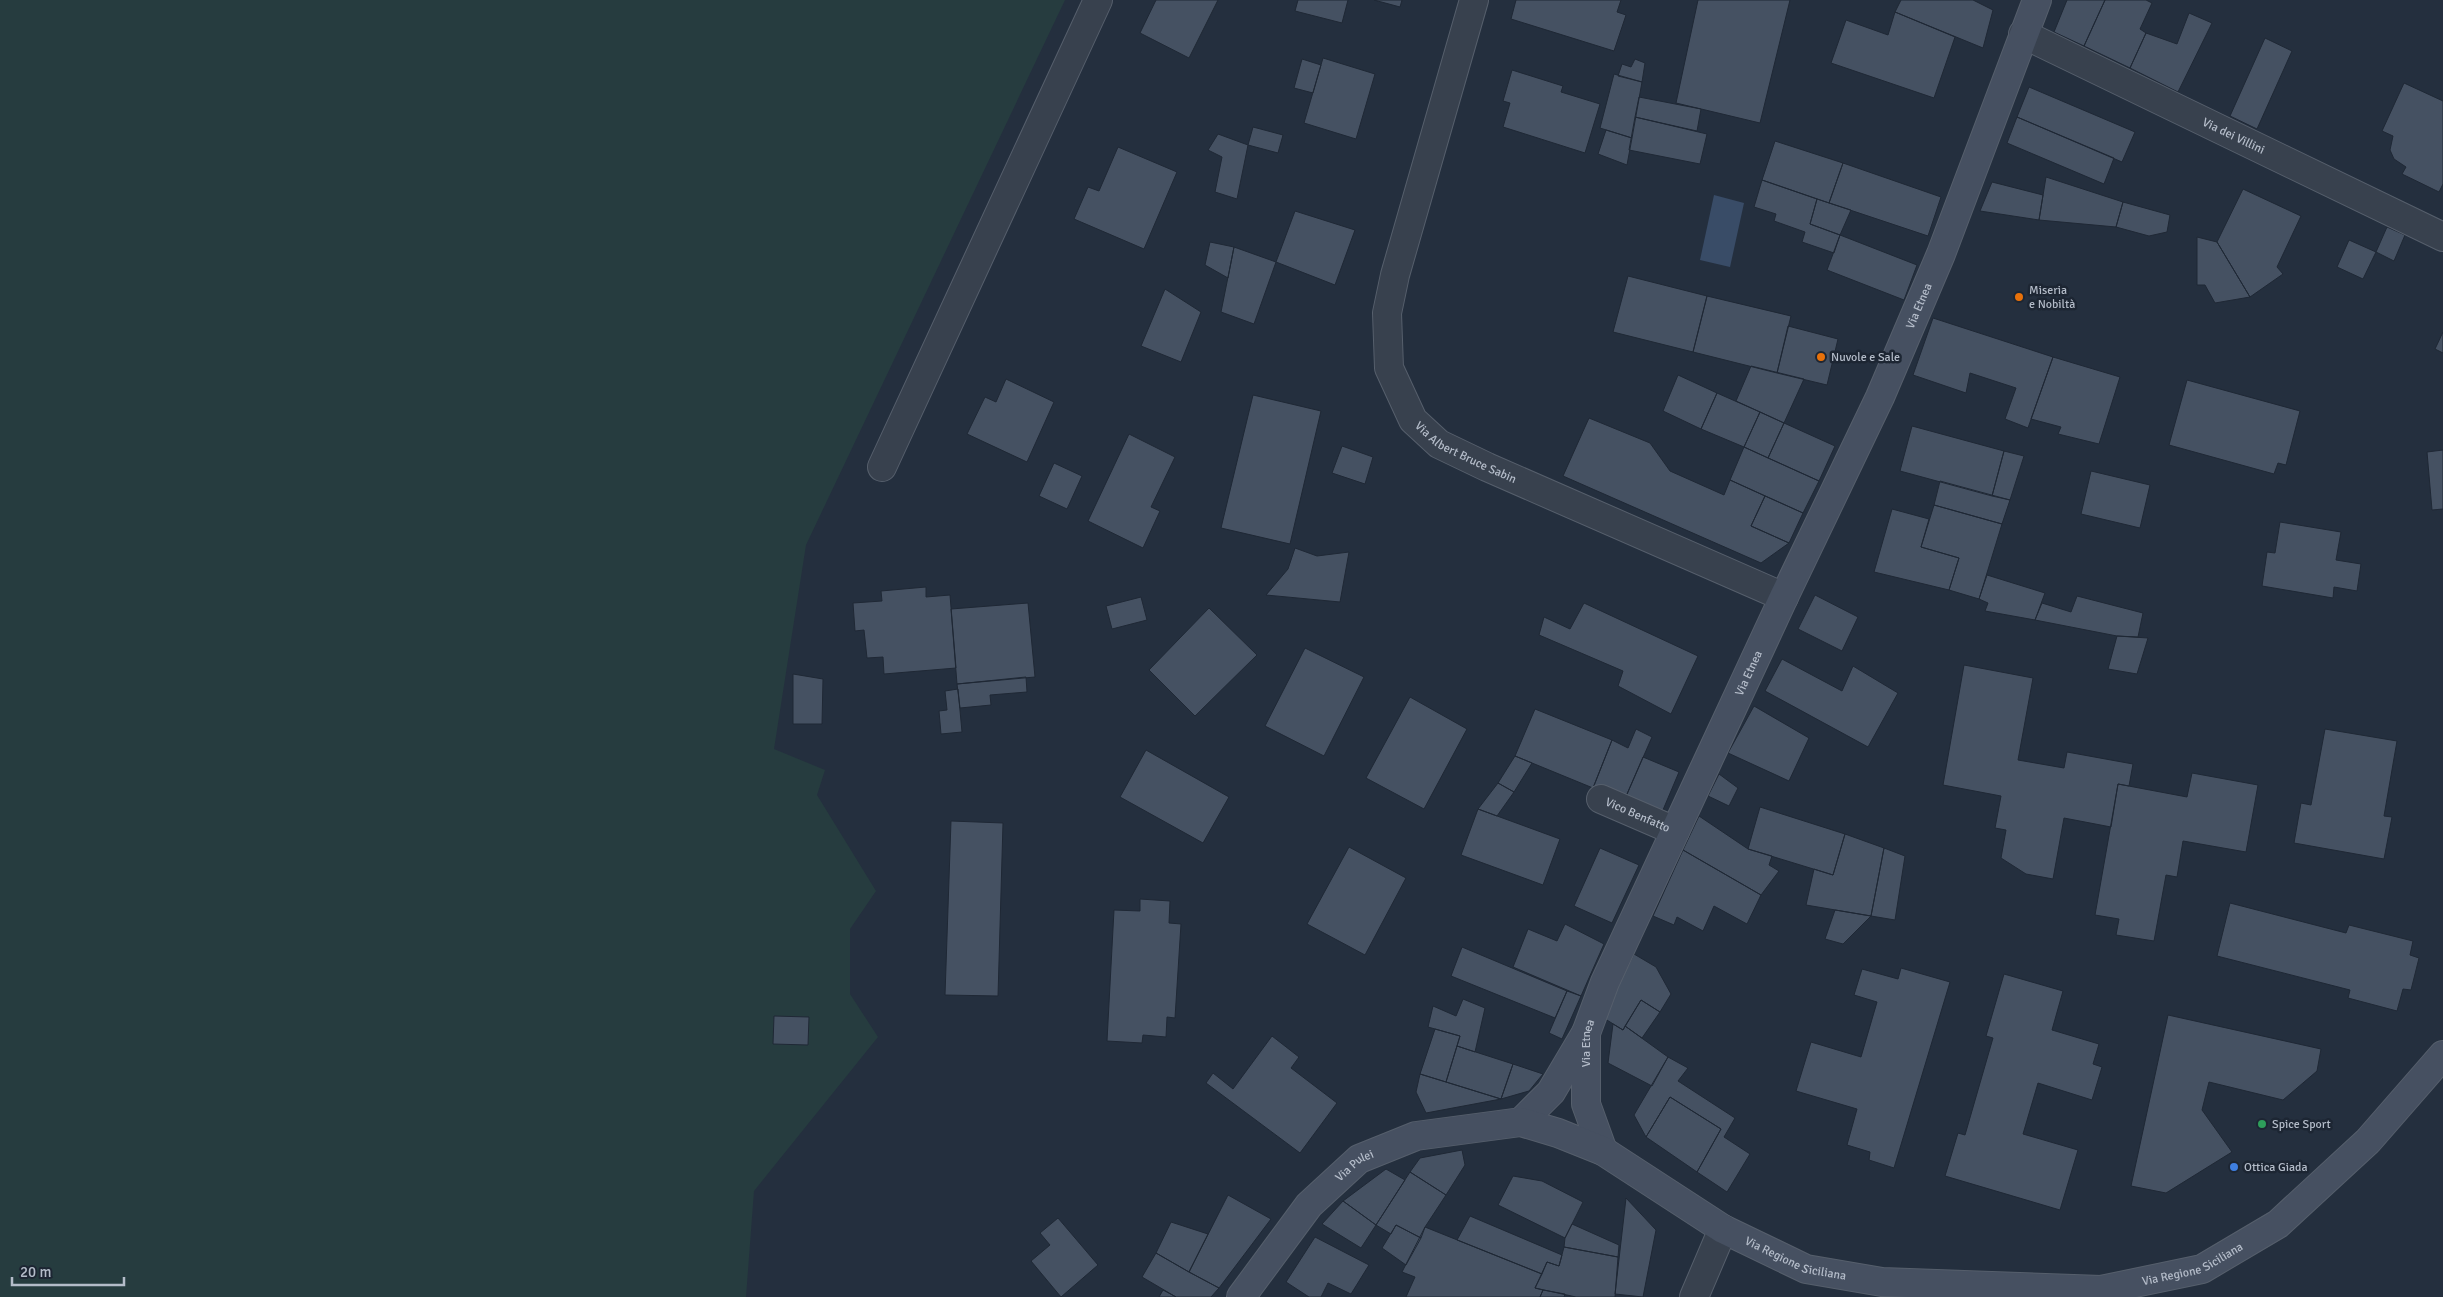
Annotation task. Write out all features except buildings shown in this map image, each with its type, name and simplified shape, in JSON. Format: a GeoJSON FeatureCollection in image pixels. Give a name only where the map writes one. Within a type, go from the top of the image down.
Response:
{"type":"FeatureCollection","features":[{"type":"Feature","properties":{"kind":"main road","name":"Via Etnea"},"geometry":{"type":"LineString","coordinates":[[1603,1151],[1586,1104],[1586,1033],[1605,982],[1784,597],[1880,397],[1941,254],[2037,0]]}},
{"type":"Feature","properties":{"kind":"main road"},"geometry":{"type":"LineString","coordinates":[[1586,1033],[1551,1092],[1521,1122],[1558,1133],[1603,1151],[1723,1229]]}},
{"type":"Feature","properties":{"kind":"main road","name":"Via Regione Siciliana"},"geometry":{"type":"LineString","coordinates":[[1723,1229],[1806,1269],[1889,1289],[2023,1293],[2101,1290],[2202,1269],[2278,1224],[2368,1141],[2443,1054]]}},
{"type":"Feature","properties":{"kind":"main road","name":"Via Pulei"},"geometry":{"type":"LineString","coordinates":[[1241,1297],[1309,1205],[1359,1159],[1416,1136],[1521,1122]]}},
{"type":"Feature","properties":{"kind":"street"},"geometry":{"type":"LineString","coordinates":[[882,467],[1098,0]]}},
{"type":"Feature","properties":{"kind":"street","name":"Via Albert Bruce Sabin"},"geometry":{"type":"LineString","coordinates":[[1474,0],[1395,275],[1387,313],[1390,368],[1413,420],[1439,444],[1487,467],[1784,597]]}},
{"type":"Feature","properties":{"kind":"street","name":"Via dei Villini"},"geometry":{"type":"LineString","coordinates":[[2023,34],[2441,230]]}},
{"type":"Feature","properties":{"kind":"street","name":"Vico Benfatto"},"geometry":{"type":"LineString","coordinates":[[1601,800],[1676,831]]}},
{"type":"Feature","properties":{"kind":"street"},"geometry":{"type":"LineString","coordinates":[[1694,1297],[1723,1229]]}},
{"type":"Feature","properties":{"kind":"green space"},"geometry":{"type":"Polygon","coordinates":[[[0,0],[1065,0],[806,545],[774,749],[825,770],[817,795],[876,891],[850,929],[850,994],[878,1037],[754,1191],[746,1297],[0,1297],[0,0]]]}},
{"type":"Feature","properties":{"kind":"water"},"geometry":{"type":"Polygon","coordinates":[[[1714,195],[1744,203],[1730,267],[1700,260],[1714,195]]]}},
{"type":"Feature","properties":{"kind":"place","name":"Miseria e Nobiltà"},"geometry":{"type":"Point","coordinates":[2019,297]}},
{"type":"Feature","properties":{"kind":"place","name":"Nuvole e Sale"},"geometry":{"type":"Point","coordinates":[1821,357]}},
{"type":"Feature","properties":{"kind":"place","name":"Spice Sport"},"geometry":{"type":"Point","coordinates":[2262,1124]}},
{"type":"Feature","properties":{"kind":"place","name":"Ottica Giada"},"geometry":{"type":"Point","coordinates":[2234,1167]}}]}
